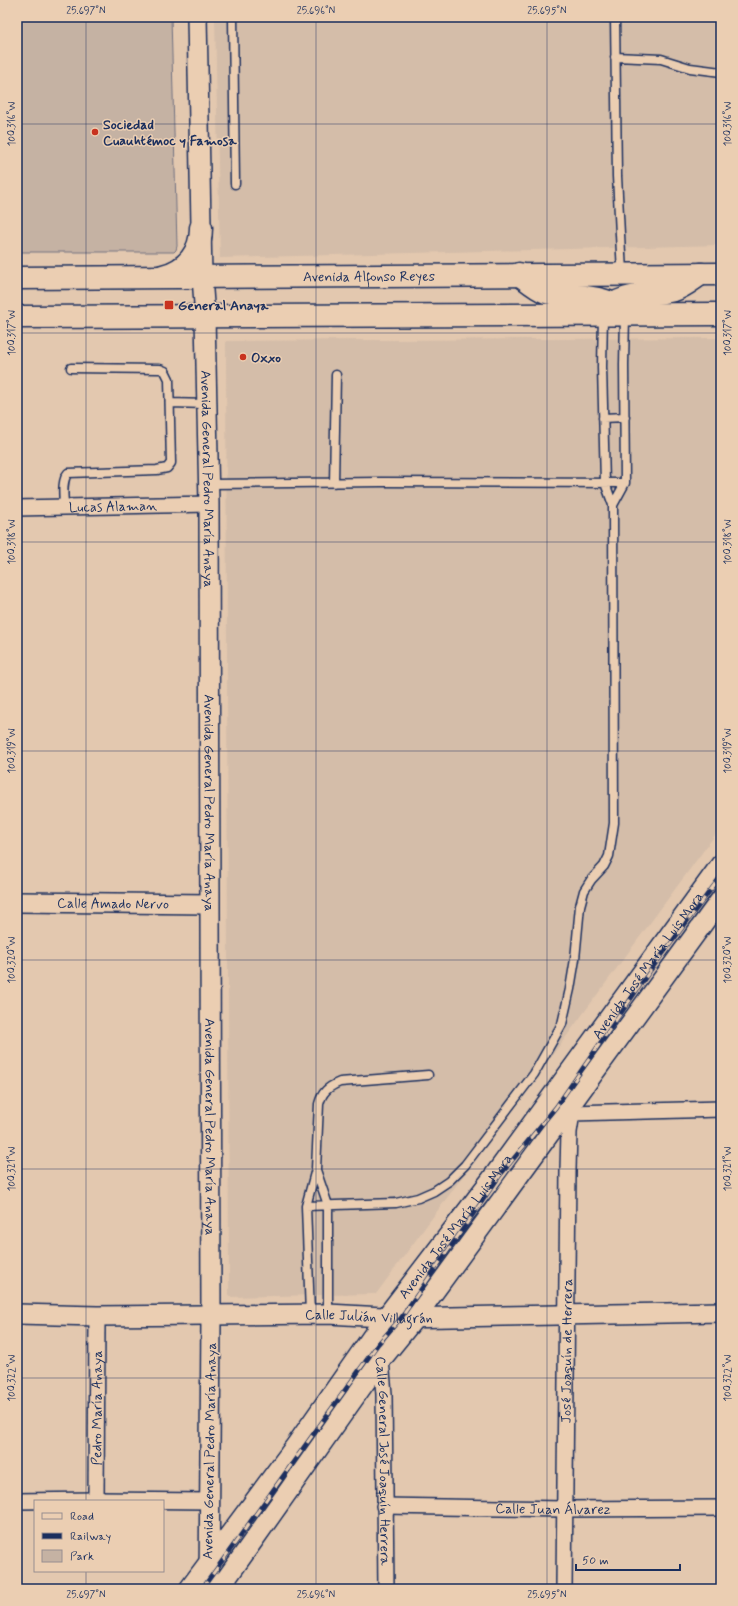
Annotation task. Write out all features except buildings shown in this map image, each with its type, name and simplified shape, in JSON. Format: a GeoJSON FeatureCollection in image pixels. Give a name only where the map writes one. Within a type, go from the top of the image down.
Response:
{"type":"FeatureCollection","features":[{"type":"Feature","properties":{"kind":"highway"},"geometry":{"type":"LineString","coordinates":[[152,278],[170,274],[183,268],[188,263],[193,257],[200,243],[201,228]]}},
{"type":"Feature","properties":{"kind":"highway"},"geometry":{"type":"LineString","coordinates":[[519,274],[544,291],[588,298],[614,312]]}},
{"type":"Feature","properties":{"kind":"highway"},"geometry":{"type":"LineString","coordinates":[[614,312],[630,297],[676,290],[712,274]]}},
{"type":"Feature","properties":{"kind":"highway","name":"Avenida Alfonso Reyes"},"geometry":{"type":"LineString","coordinates":[[17,278],[712,274]]}},
{"type":"Feature","properties":{"kind":"highway"},"geometry":{"type":"LineString","coordinates":[[17,317],[205,317],[614,312],[721,314]]}},
{"type":"Feature","properties":{"kind":"street","name":"Avenida General Pedro María Anaya"},"geometry":{"type":"LineString","coordinates":[[197,17],[202,277],[205,317],[209,484],[211,1316],[209,1589]]}},
{"type":"Feature","properties":{"kind":"street","name":"Lucas Alaman"},"geometry":{"type":"LineString","coordinates":[[17,508],[209,504]]}},
{"type":"Feature","properties":{"kind":"street","name":"Avenida José María Luis Mora"},"geometry":{"type":"LineString","coordinates":[[189,1589],[296,1445],[374,1334],[548,1101],[721,864]]}},
{"type":"Feature","properties":{"kind":"street","name":"Avenida José María Luis Mora"},"geometry":{"type":"LineString","coordinates":[[219,1589],[381,1360],[415,1318],[569,1112],[721,899]]}},
{"type":"Feature","properties":{"kind":"street","name":"Calle Amado Nervo"},"geometry":{"type":"LineString","coordinates":[[17,902],[209,904]]}},
{"type":"Feature","properties":{"kind":"street"},"geometry":{"type":"LineString","coordinates":[[548,1101],[556,1107],[569,1112],[721,1109]]}},
{"type":"Feature","properties":{"kind":"street","name":"José Joaquín de Herrera"},"geometry":{"type":"LineString","coordinates":[[564,1589],[565,1315],[569,1112]]}},
{"type":"Feature","properties":{"kind":"street","name":"Calle Julián Villagrán"},"geometry":{"type":"LineString","coordinates":[[17,1314],[211,1316],[328,1314],[386,1318],[415,1318],[721,1312]]}},
{"type":"Feature","properties":{"kind":"street","name":"Pedro María Anaya"},"geometry":{"type":"LineString","coordinates":[[96,1500],[97,1316]]}},
{"type":"Feature","properties":{"kind":"street","name":"Calle General José Joaquín Herrera"},"geometry":{"type":"LineString","coordinates":[[374,1334],[381,1360],[384,1394],[386,1589]]}},
{"type":"Feature","properties":{"kind":"street"},"geometry":{"type":"LineString","coordinates":[[17,1501],[34,1501]]}},
{"type":"Feature","properties":{"kind":"street"},"geometry":{"type":"LineString","coordinates":[[164,1501],[210,1501]]}},
{"type":"Feature","properties":{"kind":"street","name":"Calle Juan Álvarez"},"geometry":{"type":"LineString","coordinates":[[384,1506],[564,1509],[721,1508]]}},
{"type":"Feature","properties":{"kind":"lane"},"geometry":{"type":"LineString","coordinates":[[233,17],[235,184]]}},
{"type":"Feature","properties":{"kind":"lane"},"geometry":{"type":"LineString","coordinates":[[615,17],[618,203],[622,274]]}},
{"type":"Feature","properties":{"kind":"lane"},"geometry":{"type":"LineString","coordinates":[[615,58],[661,59],[690,68],[721,72]]}},
{"type":"Feature","properties":{"kind":"lane"},"geometry":{"type":"LineString","coordinates":[[613,505],[624,483],[625,418],[624,365],[614,312]]}},
{"type":"Feature","properties":{"kind":"lane"},"geometry":{"type":"LineString","coordinates":[[306,1206],[396,1203],[418,1198],[434,1191],[449,1181],[465,1165],[534,1074],[562,1024],[567,1006],[575,958],[580,906],[584,891],[591,880],[604,866],[609,856],[614,823],[613,505],[605,483],[602,367],[614,312]]}},
{"type":"Feature","properties":{"kind":"lane"},"geometry":{"type":"LineString","coordinates":[[64,507],[64,481],[68,473],[80,471],[157,470],[170,466],[171,454],[169,379],[167,374],[162,369],[72,368]]}},
{"type":"Feature","properties":{"kind":"lane"},"geometry":{"type":"LineString","coordinates":[[334,483],[336,375]]}},
{"type":"Feature","properties":{"kind":"lane"},"geometry":{"type":"LineString","coordinates":[[170,404],[207,404]]}},
{"type":"Feature","properties":{"kind":"lane"},"geometry":{"type":"LineString","coordinates":[[603,418],[625,418]]}},
{"type":"Feature","properties":{"kind":"lane"},"geometry":{"type":"LineString","coordinates":[[209,484],[624,483]]}},
{"type":"Feature","properties":{"kind":"lane"},"geometry":{"type":"LineString","coordinates":[[310,1314],[306,1206],[316,1169],[319,1104],[322,1095],[329,1087],[340,1082],[428,1075]]}},
{"type":"Feature","properties":{"kind":"lane"},"geometry":{"type":"LineString","coordinates":[[316,1169],[328,1205],[328,1314]]}},
{"type":"Feature","properties":{"kind":"shaded area"},"geometry":{"type":"Polygon","coordinates":[[[215,17],[721,17],[721,245],[220,258],[215,17]]]}},
{"type":"Feature","properties":{"kind":"shaded area"},"geometry":{"type":"Polygon","coordinates":[[[721,338],[721,827],[376,1294],[229,1297],[226,341],[721,338]]]}},
{"type":"Feature","properties":{"kind":"green space","name":"Sociedad Cuauhtémoc y Famosa"},"geometry":{"type":"Polygon","coordinates":[[[17,17],[171,17],[177,246],[174,252],[22,252],[17,254],[17,17]]]}},
{"type":"Feature","properties":{"kind":"railway"},"geometry":{"type":"LineString","coordinates":[[202,1589],[378,1344],[401,1318],[501,1174],[556,1107],[650,971],[721,876]]}},
{"type":"Feature","properties":{"kind":"place","name":"Sociedad Cuauhtémoc y Famosa"},"geometry":{"type":"Point","coordinates":[95,132]}},
{"type":"Feature","properties":{"kind":"place","name":"General Anaya"},"geometry":{"type":"Point","coordinates":[169,305]}},
{"type":"Feature","properties":{"kind":"place","name":"Oxxo"},"geometry":{"type":"Point","coordinates":[243,357]}}]}
